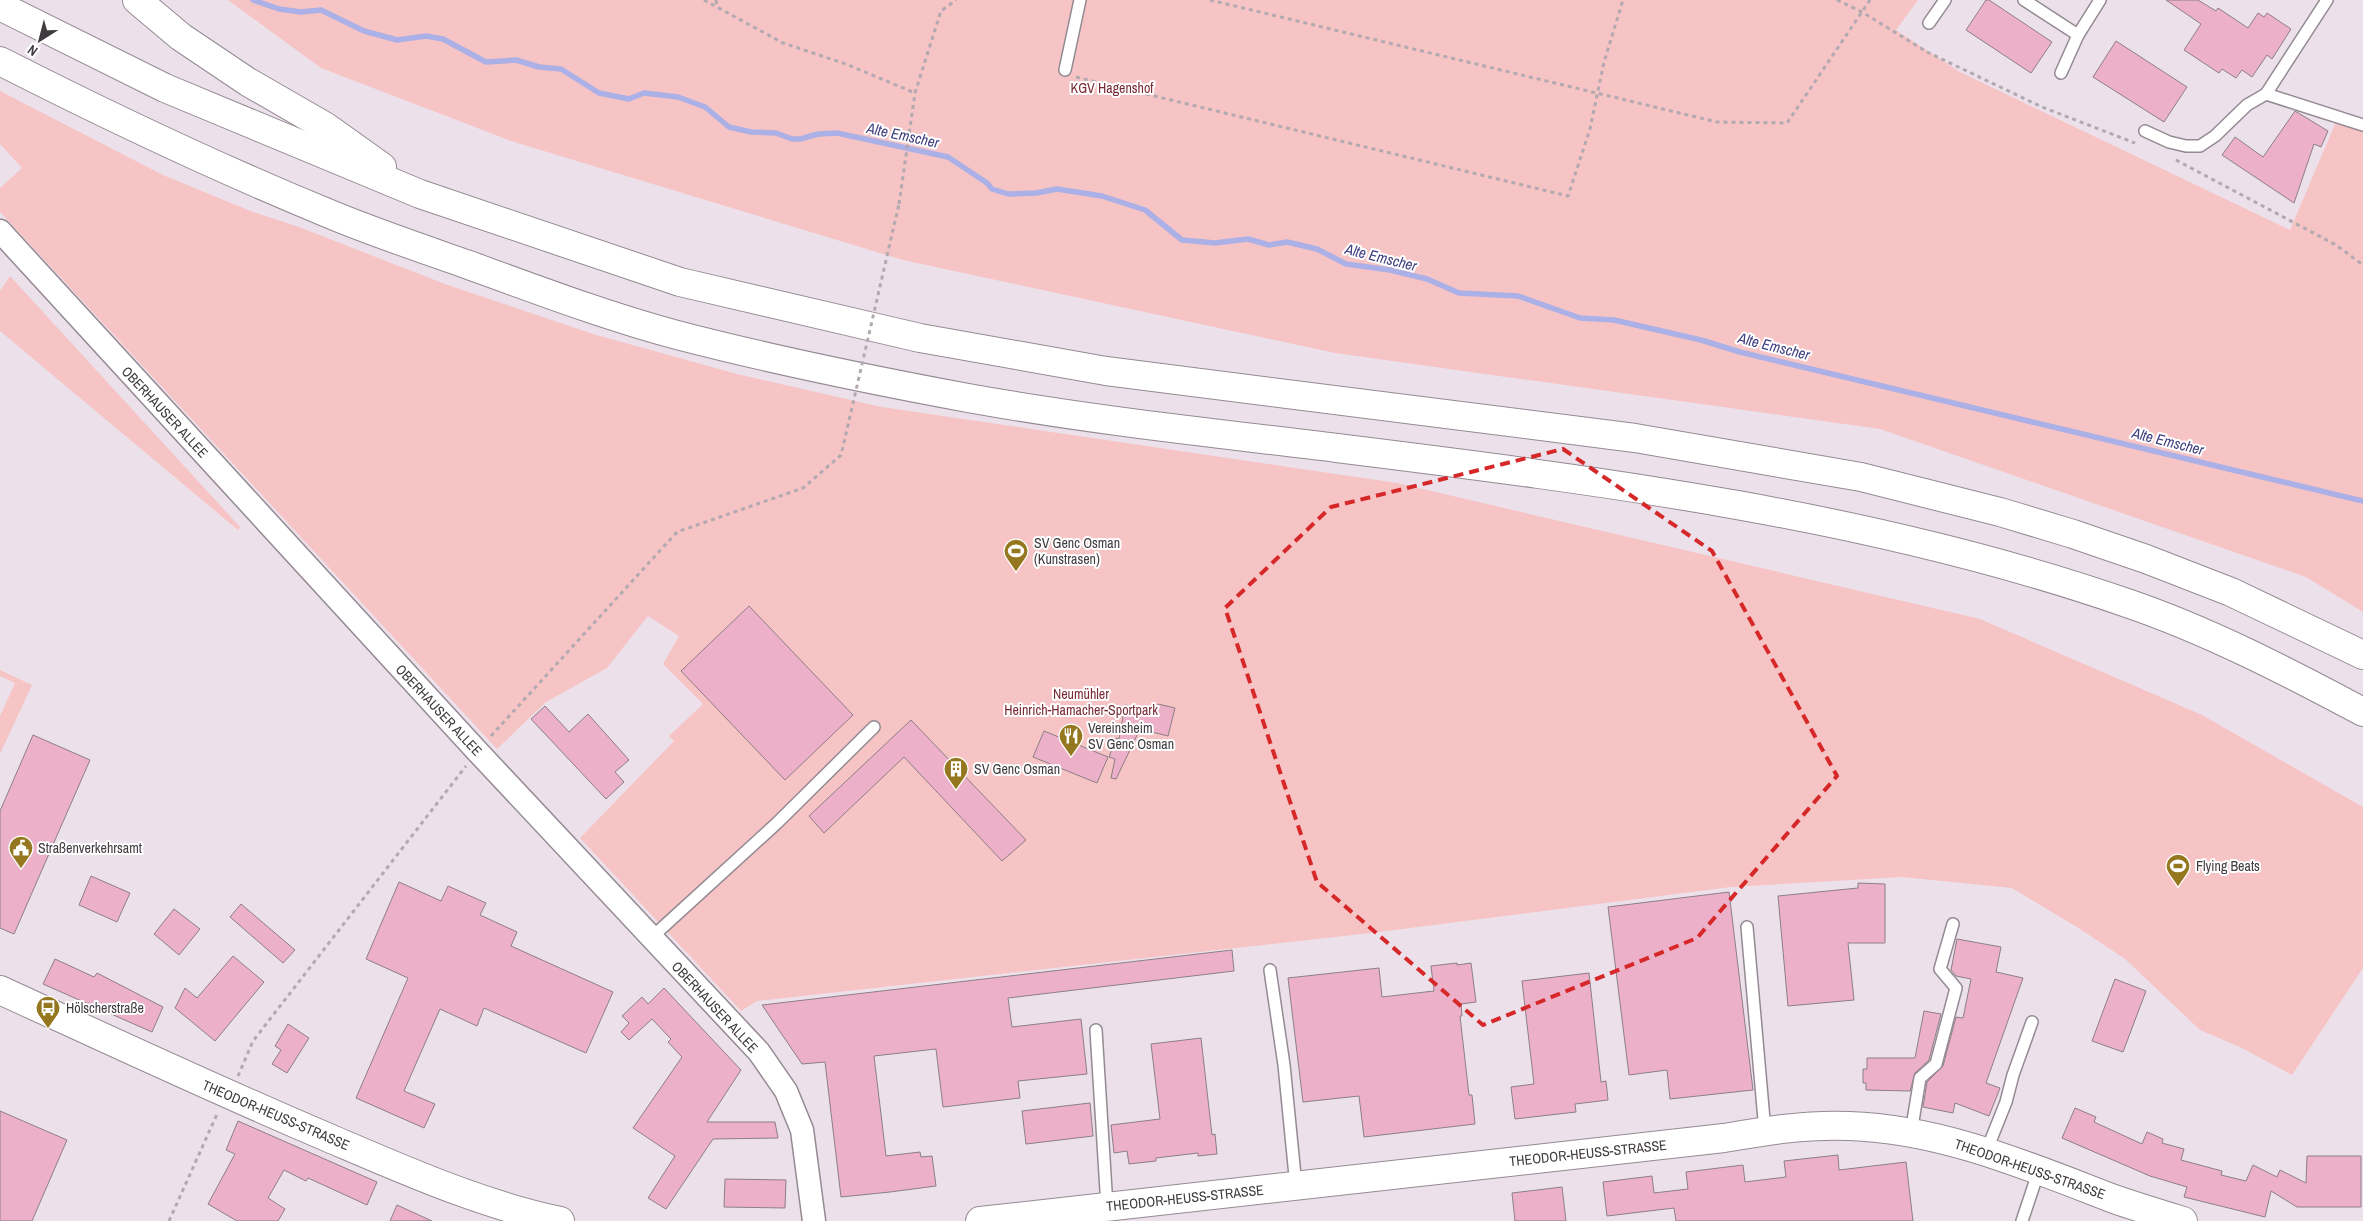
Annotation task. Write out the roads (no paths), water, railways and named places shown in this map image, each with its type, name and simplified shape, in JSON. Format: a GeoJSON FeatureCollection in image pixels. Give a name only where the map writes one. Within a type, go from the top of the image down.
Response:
{"type":"FeatureCollection","features":[{"type":"Feature","properties":{"kind":"main road"},"geometry":{"type":"LineString","coordinates":[[137,0],[181,37],[248,82],[326,127],[420,194]]}},
{"type":"Feature","properties":{"kind":"main road"},"geometry":{"type":"LineString","coordinates":[[0,6],[165,88],[420,194],[680,282],[920,338],[1106,371],[1635,438],[1861,477],[2000,512],[2146,559],[2231,592],[2363,655]]}},
{"type":"Feature","properties":{"kind":"main road"},"geometry":{"type":"LineString","coordinates":[[0,60],[99,111],[214,165],[343,220],[515,282],[672,334],[817,368],[970,398],[1083,416],[1620,486],[1846,525],[1990,560],[2130,604],[2210,636],[2292,674],[2363,712]]}},
{"type":"Feature","properties":{"kind":"main road","name":"THEODOR-HEUSS-STRASSE"},"geometry":{"type":"LineString","coordinates":[[0,990],[227,1095],[471,1196],[504,1214],[560,1221]]}},
{"type":"Feature","properties":{"kind":"main road","name":"THEODOR-HEUSS-STRASSE"},"geometry":{"type":"LineString","coordinates":[[980,1221],[1064,1216],[1107,1207],[1724,1138],[1784,1128],[1848,1126],[1911,1133],[1968,1145],[2117,1200],[2183,1221]]}},
{"type":"Feature","properties":{"kind":"street","name":"OBERHAUSER ALLEE"},"geometry":{"type":"LineString","coordinates":[[0,232],[477,751],[759,1052],[786,1091],[802,1130],[814,1221]]}},
{"type":"Feature","properties":{"kind":"lane"},"geometry":{"type":"LineString","coordinates":[[1065,70],[1080,0]]}},
{"type":"Feature","properties":{"kind":"lane"},"geometry":{"type":"LineString","coordinates":[[1929,23],[1945,0]]}},
{"type":"Feature","properties":{"kind":"lane"},"geometry":{"type":"LineString","coordinates":[[2024,0],[2078,35]]}},
{"type":"Feature","properties":{"kind":"lane"},"geometry":{"type":"LineString","coordinates":[[2061,73],[2078,35],[2100,0]]}},
{"type":"Feature","properties":{"kind":"lane"},"geometry":{"type":"LineString","coordinates":[[2145,131],[2169,142],[2186,146],[2200,146],[2215,136],[2247,105],[2266,94],[2327,0]]}},
{"type":"Feature","properties":{"kind":"lane"},"geometry":{"type":"LineString","coordinates":[[2266,94],[2363,125]]}},
{"type":"Feature","properties":{"kind":"lane"},"geometry":{"type":"LineString","coordinates":[[651,938],[777,822],[874,727]]}},
{"type":"Feature","properties":{"kind":"lane"},"geometry":{"type":"LineString","coordinates":[[1911,1133],[1920,1078],[1936,1064],[1956,988],[1940,969],[1953,924]]}},
{"type":"Feature","properties":{"kind":"lane"},"geometry":{"type":"LineString","coordinates":[[1747,927],[1765,1131]]}},
{"type":"Feature","properties":{"kind":"lane"},"geometry":{"type":"LineString","coordinates":[[1270,970],[1284,1065],[1296,1186]]}},
{"type":"Feature","properties":{"kind":"lane"},"geometry":{"type":"LineString","coordinates":[[1986,1152],[2006,1102],[2013,1075],[2032,1022]]}},
{"type":"Feature","properties":{"kind":"lane"},"geometry":{"type":"LineString","coordinates":[[1096,1030],[1107,1207]]}},
{"type":"Feature","properties":{"kind":"lane"},"geometry":{"type":"LineString","coordinates":[[2022,1221],[2039,1170]]}},
{"type":"Feature","properties":{"kind":"waterway","name":"Alte Emscher"},"geometry":{"type":"LineString","coordinates":[[253,0],[279,9],[301,12],[321,10],[364,31],[397,40],[426,36],[443,39],[486,62],[516,60],[539,67],[561,69],[599,93],[629,99],[644,93],[678,97],[705,107],[729,127],[751,132],[776,133],[792,139],[800,139],[818,134],[837,133],[948,157],[987,183],[992,189],[1008,194],[1036,193],[1057,189],[1102,196],[1145,210],[1182,240],[1215,243],[1248,239],[1269,245],[1287,242],[1317,249],[1346,264],[1390,270],[1427,279],[1459,293],[1518,296],[1580,318],[1614,320],[1701,340],[1740,352],[2363,501]]}},
{"type":"Feature","properties":{"kind":"place","name":"SV Genc Osman (Kunstrasen)"},"geometry":{"type":"Point","coordinates":[1016,572]}},
{"type":"Feature","properties":{"kind":"place","name":"Vereinsheim SV Genc Osman"},"geometry":{"type":"Point","coordinates":[1071,757]}},
{"type":"Feature","properties":{"kind":"place","name":"SV Genc Osman"},"geometry":{"type":"Point","coordinates":[956,790]}},
{"type":"Feature","properties":{"kind":"place","name":"Straßenverkehrsamt"},"geometry":{"type":"Point","coordinates":[21,869]}},
{"type":"Feature","properties":{"kind":"place","name":"Flying Beats"},"geometry":{"type":"Point","coordinates":[2178,887]}},
{"type":"Feature","properties":{"kind":"place","name":"Hölscherstraße"},"geometry":{"type":"Point","coordinates":[48,1029]}},
{"type":"Feature","properties":{"kind":"park label","name":"KGV Hagenshof"},"geometry":{"type":"Point","coordinates":[1112,88]}},
{"type":"Feature","properties":{"kind":"park label","name":"Neumühler Heinrich-Hamacher-Sportpark"},"geometry":{"type":"Point","coordinates":[1081,702]}}]}
